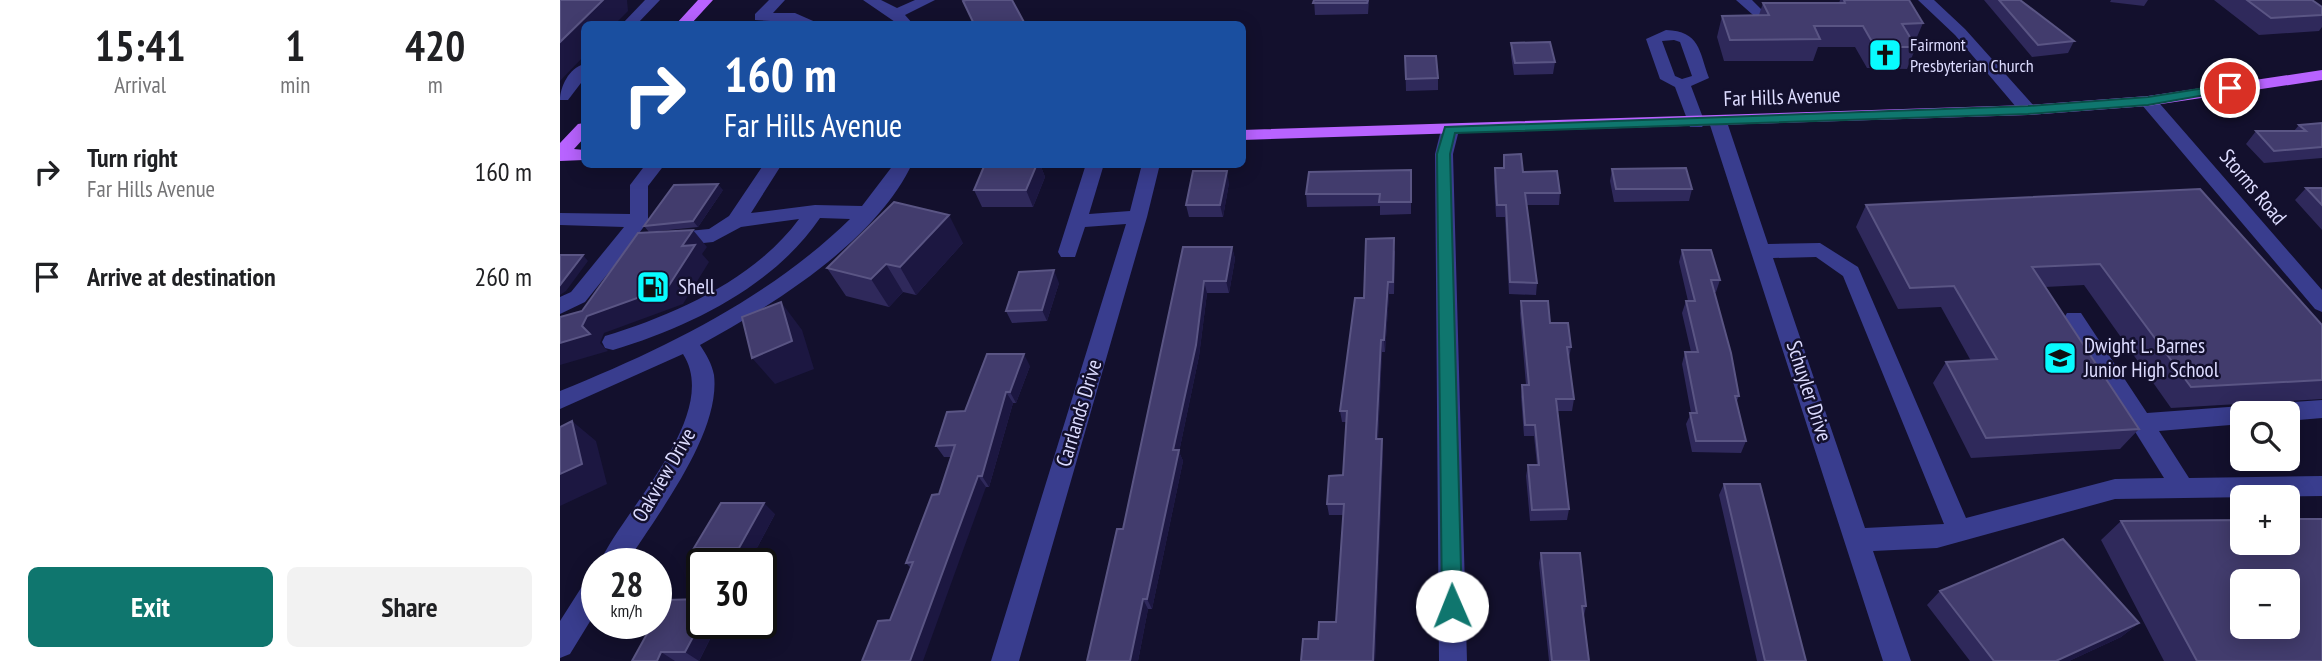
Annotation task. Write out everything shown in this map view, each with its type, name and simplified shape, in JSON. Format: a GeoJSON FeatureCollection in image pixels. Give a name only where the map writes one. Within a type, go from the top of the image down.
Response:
{"type":"FeatureCollection","features":[{"type":"Feature","properties":{"kind":"main road"},"geometry":{"type":"LineString","coordinates":[[686,21],[706,0]]}},
{"type":"Feature","properties":{"kind":"main road","name":"Far Hills Avenue"},"geometry":{"type":"LineString","coordinates":[[1246,135],[2028,110],[2148,101],[2322,75]]}},
{"type":"Feature","properties":{"kind":"main road"},"geometry":{"type":"LineString","coordinates":[[560,155],[581,131]]}},
{"type":"Feature","properties":{"kind":"main road"},"geometry":{"type":"LineString","coordinates":[[560,155],[581,155]]}},
{"type":"Feature","properties":{"kind":"street"},"geometry":{"type":"LineString","coordinates":[[632,21],[653,0]]}},
{"type":"Feature","properties":{"kind":"street"},"geometry":{"type":"LineString","coordinates":[[778,0],[760,17],[795,18],[804,21]]}},
{"type":"Feature","properties":{"kind":"street"},"geometry":{"type":"LineString","coordinates":[[870,0],[900,19],[928,0]]}},
{"type":"Feature","properties":{"kind":"street"},"geometry":{"type":"LineString","coordinates":[[1743,0],[1761,17],[1798,11]]}},
{"type":"Feature","properties":{"kind":"street"},"geometry":{"type":"LineString","coordinates":[[1925,0],[1960,32],[2028,110]]}},
{"type":"Feature","properties":{"kind":"street"},"geometry":{"type":"LineString","coordinates":[[561,96],[581,73]]}},
{"type":"Feature","properties":{"kind":"street","name":"Schuyler Drive"},"geometry":{"type":"LineString","coordinates":[[1682,84],[1707,122],[1762,251],[1897,661]]}},
{"type":"Feature","properties":{"kind":"street"},"geometry":{"type":"LineString","coordinates":[[561,96],[581,94]]}},
{"type":"Feature","properties":{"kind":"street","name":"Storms Road"},"geometry":{"type":"LineString","coordinates":[[2148,101],[2322,304]]}},
{"type":"Feature","properties":{"kind":"street"},"geometry":{"type":"LineString","coordinates":[[1450,130],[1444,154],[1453,661]]}},
{"type":"Feature","properties":{"kind":"street"},"geometry":{"type":"LineString","coordinates":[[560,306],[578,297],[639,221],[639,185],[653,168]]}},
{"type":"Feature","properties":{"kind":"street"},"geometry":{"type":"LineString","coordinates":[[736,221],[770,168]]}},
{"type":"Feature","properties":{"kind":"street"},"geometry":{"type":"LineString","coordinates":[[560,400],[687,343],[789,279],[867,213],[900,168]]}},
{"type":"Feature","properties":{"kind":"street"},"geometry":{"type":"LineString","coordinates":[[1068,252],[1094,168]]}},
{"type":"Feature","properties":{"kind":"street","name":"Carrlands Drive"},"geometry":{"type":"LineString","coordinates":[[1005,661],[1138,217],[1150,168]]}},
{"type":"Feature","properties":{"kind":"street"},"geometry":{"type":"LineString","coordinates":[[620,245],[713,235],[736,221],[816,211],[867,213]]}},
{"type":"Feature","properties":{"kind":"street"},"geometry":{"type":"LineString","coordinates":[[613,342],[664,325],[755,271],[787,247],[816,211]]}},
{"type":"Feature","properties":{"kind":"street"},"geometry":{"type":"LineString","coordinates":[[1077,220],[1138,217]]}},
{"type":"Feature","properties":{"kind":"street"},"geometry":{"type":"LineString","coordinates":[[560,219],[639,221]]}},
{"type":"Feature","properties":{"kind":"street"},"geometry":{"type":"LineString","coordinates":[[1762,251],[1819,250],[1851,272],[1959,531]]}},
{"type":"Feature","properties":{"kind":"street"},"geometry":{"type":"LineString","coordinates":[[2074,318],[2183,488]]}},
{"type":"Feature","properties":{"kind":"street","name":"Oakview Drive"},"geometry":{"type":"LineString","coordinates":[[621,548],[690,436],[701,404],[704,379],[700,363],[687,343]]}},
{"type":"Feature","properties":{"kind":"street"},"geometry":{"type":"LineString","coordinates":[[2300,411],[2322,409]]}},
{"type":"Feature","properties":{"kind":"street"},"geometry":{"type":"LineString","coordinates":[[2142,423],[2230,416]]}},
{"type":"Feature","properties":{"kind":"street"},"geometry":{"type":"LineString","coordinates":[[1858,540],[1937,537],[2116,489],[2322,486]]}},
{"type":"Feature","properties":{"kind":"street"},"geometry":{"type":"LineString","coordinates":[[560,645],[581,612]]}},
{"type":"Feature","properties":{"kind":"building"},"geometry":{"type":"Polygon","coordinates":[[[560,0],[603,0],[581,21],[560,42],[560,0]]]}},
{"type":"Feature","properties":{"kind":"building"},"geometry":{"type":"Polygon","coordinates":[[[1012,0],[1023,21],[973,21],[963,1],[1012,0]]]}},
{"type":"Feature","properties":{"kind":"building"},"geometry":{"type":"Polygon","coordinates":[[[1314,0],[1368,0],[1367,3],[1313,3],[1314,0]]]}},
{"type":"Feature","properties":{"kind":"building"},"geometry":{"type":"Polygon","coordinates":[[[1844,0],[1909,0],[1923,23],[1902,24],[1916,47],[1875,47],[1863,26],[1814,26],[1820,39],[1730,40],[1722,16],[1769,15],[1763,3],[1845,3],[1844,0]]]}},
{"type":"Feature","properties":{"kind":"building"},"geometry":{"type":"Polygon","coordinates":[[[1999,0],[2020,0],[2074,41],[2038,45],[1999,0]]]}},
{"type":"Feature","properties":{"kind":"building"},"geometry":{"type":"Polygon","coordinates":[[[2247,0],[2312,0],[2322,7],[2322,15],[2271,18],[2247,0]]]}},
{"type":"Feature","properties":{"kind":"building"},"geometry":{"type":"Polygon","coordinates":[[[1550,42],[1555,62],[1515,63],[1511,43],[1550,42]]]}},
{"type":"Feature","properties":{"kind":"building"},"geometry":{"type":"Polygon","coordinates":[[[1405,56],[1436,56],[1438,78],[1406,79],[1405,56]]]}},
{"type":"Feature","properties":{"kind":"building"},"geometry":{"type":"Polygon","coordinates":[[[2322,123],[2322,147],[2274,151],[2256,131],[2306,131],[2299,125],[2322,123]]]}},
{"type":"Feature","properties":{"kind":"building"},"geometry":{"type":"Polygon","coordinates":[[[1521,154],[1523,172],[1557,171],[1560,193],[1525,193],[1537,283],[1510,282],[1506,205],[1497,205],[1495,168],[1504,168],[1504,155],[1521,154]]]}},
{"type":"Feature","properties":{"kind":"building"},"geometry":{"type":"Polygon","coordinates":[[[983,168],[1035,168],[1026,190],[974,190],[983,168]]]}},
{"type":"Feature","properties":{"kind":"building"},"geometry":{"type":"Polygon","coordinates":[[[1686,168],[1692,189],[1616,189],[1612,169],[1686,168]]]}},
{"type":"Feature","properties":{"kind":"building"},"geometry":{"type":"Polygon","coordinates":[[[1411,170],[1411,202],[1379,202],[1380,194],[1306,194],[1309,172],[1411,170]]]}},
{"type":"Feature","properties":{"kind":"building"},"geometry":{"type":"Polygon","coordinates":[[[1193,171],[1227,171],[1220,205],[1186,205],[1193,171]]]}},
{"type":"Feature","properties":{"kind":"building"},"geometry":{"type":"Polygon","coordinates":[[[718,184],[693,221],[644,226],[674,185],[718,184]]]}},
{"type":"Feature","properties":{"kind":"building"},"geometry":{"type":"Polygon","coordinates":[[[2306,188],[2322,188],[2322,205],[2306,188]]]}},
{"type":"Feature","properties":{"kind":"building"},"geometry":{"type":"Polygon","coordinates":[[[2200,189],[2322,325],[2322,380],[2191,387],[2100,264],[2032,267],[2139,429],[1986,438],[1946,362],[1997,359],[1954,286],[1910,288],[1866,205],[2200,189]]]}},
{"type":"Feature","properties":{"kind":"building"},"geometry":{"type":"Polygon","coordinates":[[[894,202],[949,215],[900,267],[886,264],[871,279],[827,268],[894,202]]]}},
{"type":"Feature","properties":{"kind":"building"},"geometry":{"type":"Polygon","coordinates":[[[693,230],[682,246],[695,245],[668,287],[587,316],[582,326],[590,334],[560,343],[560,317],[582,311],[638,233],[693,230]]]}},
{"type":"Feature","properties":{"kind":"building"},"geometry":{"type":"Polygon","coordinates":[[[1394,238],[1393,282],[1388,282],[1384,340],[1381,340],[1376,439],[1382,439],[1373,661],[1301,661],[1303,639],[1318,639],[1319,622],[1336,622],[1344,504],[1327,504],[1329,476],[1343,475],[1347,411],[1340,411],[1355,298],[1364,298],[1366,239],[1394,238]]]}},
{"type":"Feature","properties":{"kind":"building"},"geometry":{"type":"Polygon","coordinates":[[[1183,247],[1232,247],[1226,281],[1204,281],[1196,345],[1173,450],[1179,450],[1147,599],[1143,599],[1130,661],[1087,661],[1117,529],[1123,529],[1183,247]]]}},
{"type":"Feature","properties":{"kind":"building"},"geometry":{"type":"Polygon","coordinates":[[[1682,250],[1711,250],[1720,280],[1711,280],[1731,353],[1739,396],[1735,396],[1746,441],[1696,441],[1690,413],[1697,413],[1685,352],[1698,352],[1686,301],[1695,301],[1682,250]]]}},
{"type":"Feature","properties":{"kind":"building"},"geometry":{"type":"Polygon","coordinates":[[[560,255],[583,255],[560,285],[560,255]]]}},
{"type":"Feature","properties":{"kind":"building"},"geometry":{"type":"Polygon","coordinates":[[[1054,270],[1042,310],[1006,311],[1019,272],[1054,270]]]}},
{"type":"Feature","properties":{"kind":"building"},"geometry":{"type":"Polygon","coordinates":[[[1521,301],[1548,301],[1550,323],[1568,323],[1571,347],[1567,347],[1574,399],[1556,399],[1569,509],[1532,510],[1528,465],[1539,465],[1535,425],[1525,425],[1522,385],[1529,385],[1521,301]]]}},
{"type":"Feature","properties":{"kind":"building"},"geometry":{"type":"Polygon","coordinates":[[[781,302],[792,341],[752,358],[742,317],[781,302]]]}},
{"type":"Feature","properties":{"kind":"building"},"geometry":{"type":"Polygon","coordinates":[[[987,354],[1024,354],[1010,392],[1006,392],[982,476],[978,476],[910,661],[862,661],[878,621],[890,620],[913,562],[906,563],[932,495],[939,494],[955,445],[936,446],[947,412],[965,411],[987,354]]]}},
{"type":"Feature","properties":{"kind":"building"},"geometry":{"type":"Polygon","coordinates":[[[572,421],[582,464],[560,474],[560,427],[572,421]]]}},
{"type":"Feature","properties":{"kind":"building"},"geometry":{"type":"Polygon","coordinates":[[[1724,484],[1760,484],[1806,661],[1765,661],[1724,484]]]}},
{"type":"Feature","properties":{"kind":"building"},"geometry":{"type":"Polygon","coordinates":[[[721,503],[764,503],[739,548],[694,548],[721,503]]]}},
{"type":"Feature","properties":{"kind":"building"},"geometry":{"type":"Polygon","coordinates":[[[2300,519],[2322,519],[2322,661],[2197,661],[2121,521],[2230,520],[2230,555],[2300,555],[2300,519]]]}},
{"type":"Feature","properties":{"kind":"building"},"geometry":{"type":"Polygon","coordinates":[[[2063,539],[2139,623],[2056,661],[1994,661],[1940,591],[2063,539]]]}},
{"type":"Feature","properties":{"kind":"building"},"geometry":{"type":"Polygon","coordinates":[[[1541,553],[1580,553],[1586,606],[1582,606],[1589,661],[1552,661],[1541,553]]]}},
{"type":"Feature","properties":{"kind":"building"},"geometry":{"type":"Polygon","coordinates":[[[686,599],[686,639],[692,639],[685,652],[661,652],[657,661],[632,661],[644,639],[672,639],[672,600],[686,599]]]}},
{"type":"Feature","properties":{"kind":"place","name":"Fairmont Presbyterian Church"},"geometry":{"type":"Point","coordinates":[1885,55]}},
{"type":"Feature","properties":{"kind":"place","name":"Shell"},"geometry":{"type":"Point","coordinates":[653,287]}},
{"type":"Feature","properties":{"kind":"place","name":"Dwight L. Barnes Junior High School"},"geometry":{"type":"Point","coordinates":[2060,358]}},
{"type":"Feature","properties":{"kind":"route"},"geometry":{"type":"LineString","coordinates":[[1452,606],[1444,154],[1450,130],[2028,110],[2148,101],[2230,88]]}}]}
